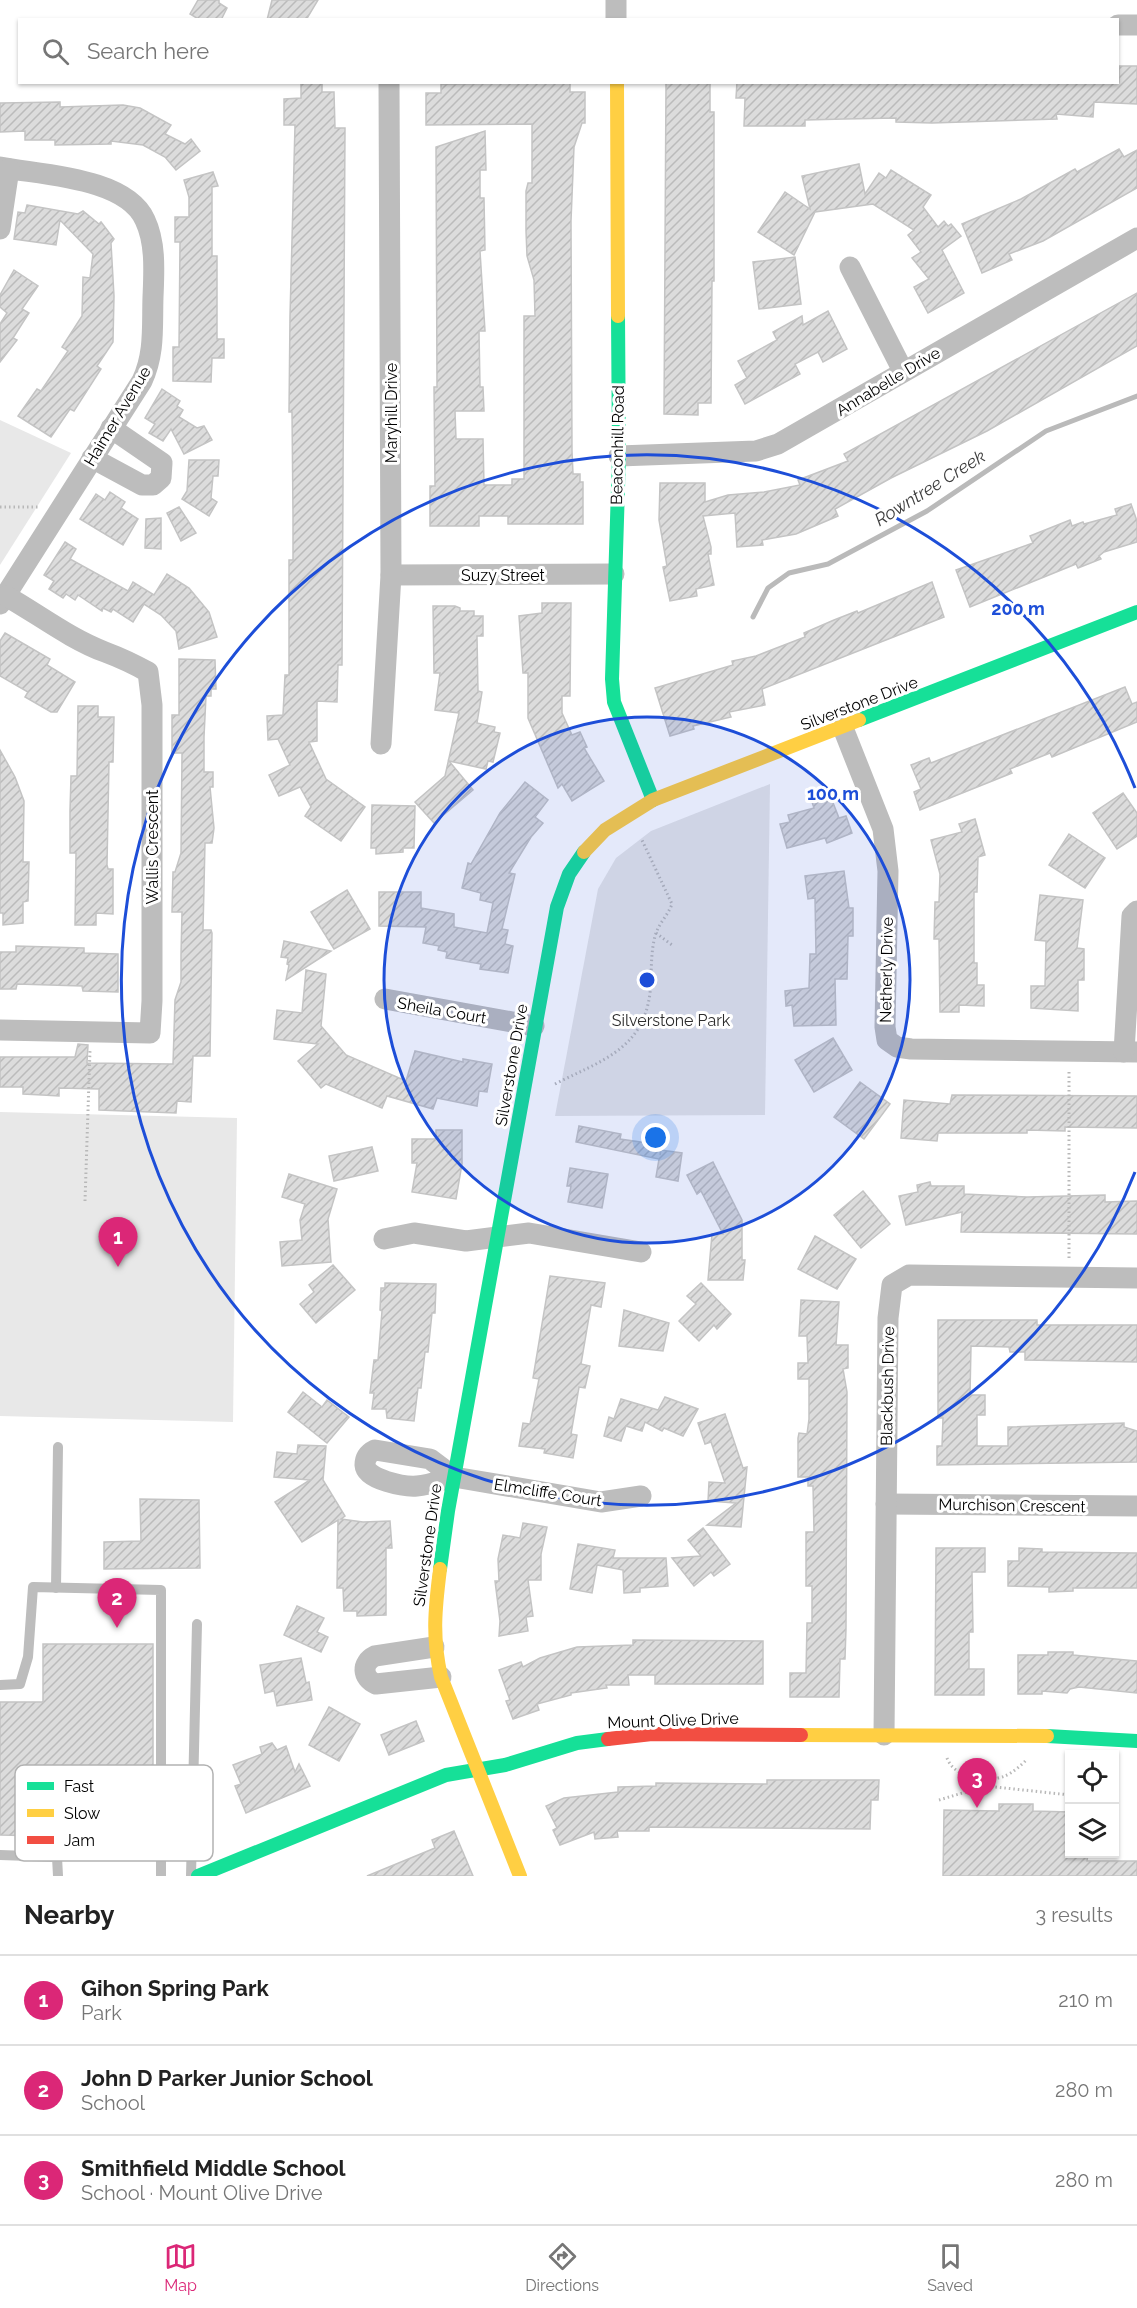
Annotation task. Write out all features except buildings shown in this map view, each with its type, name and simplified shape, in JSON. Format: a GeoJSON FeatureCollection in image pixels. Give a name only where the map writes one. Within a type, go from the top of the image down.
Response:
{"type":"FeatureCollection","features":[{"type":"Feature","properties":{"kind":"street"},"geometry":{"type":"LineString","coordinates":[[616,0],[616,18]]}},
{"type":"Feature","properties":{"kind":"street"},"geometry":{"type":"LineString","coordinates":[[1119,25],[1137,25]]}},
{"type":"Feature","properties":{"kind":"street","name":"Maryhill Drive"},"geometry":{"type":"LineString","coordinates":[[381,744],[392,575],[389,84]]}},
{"type":"Feature","properties":{"kind":"street","name":"Beaconhill Road"},"geometry":{"type":"LineString","coordinates":[[617,84],[618,456],[612,679],[614,702],[653,800]]}},
{"type":"Feature","properties":{"kind":"street"},"geometry":{"type":"LineString","coordinates":[[0,229],[5,168]]}},
{"type":"Feature","properties":{"kind":"street","name":"Haimer Avenue"},"geometry":{"type":"LineString","coordinates":[[3,600],[151,362],[154,258],[145,219],[131,202],[113,191],[72,179],[5,168]]}},
{"type":"Feature","properties":{"kind":"street","name":"Annabelle Drive"},"geometry":{"type":"LineString","coordinates":[[618,456],[736,452],[767,448],[798,435],[903,371],[1137,238]]}},
{"type":"Feature","properties":{"kind":"street"},"geometry":{"type":"LineString","coordinates":[[850,267],[903,371]]}},
{"type":"Feature","properties":{"kind":"street"},"geometry":{"type":"LineString","coordinates":[[92,458],[142,485],[153,485],[161,478],[162,463],[111,428]]}},
{"type":"Feature","properties":{"kind":"street","name":"Suzy Street"},"geometry":{"type":"LineString","coordinates":[[392,575],[614,574]]}},
{"type":"Feature","properties":{"kind":"street","name":"Wallis Crescent"},"geometry":{"type":"LineString","coordinates":[[0,1030],[90,1034],[150,1033],[152,705],[147,672],[3,600]]}},
{"type":"Feature","properties":{"kind":"street","name":"Silverstone Drive"},"geometry":{"type":"LineString","coordinates":[[520,1876],[441,1677],[434,1647],[434,1600],[534,1026],[557,907],[569,874],[604,831],[653,800],[1137,612]]}},
{"type":"Feature","properties":{"kind":"street","name":"Netherly Drive"},"geometry":{"type":"LineString","coordinates":[[843,728],[883,829],[888,871],[885,1027],[887,1040],[897,1047],[911,1049],[1131,1052]]}},
{"type":"Feature","properties":{"kind":"street"},"geometry":{"type":"LineString","coordinates":[[1131,1052],[1132,916],[1137,911]]}},
{"type":"Feature","properties":{"kind":"street","name":"Sheila Court"},"geometry":{"type":"LineString","coordinates":[[385,999],[534,1026]]}},
{"type":"Feature","properties":{"kind":"street"},"geometry":{"type":"LineString","coordinates":[[384,1239],[414,1233],[466,1241],[536,1234],[641,1252]]}},
{"type":"Feature","properties":{"kind":"street","name":"Blackbush Drive"},"geometry":{"type":"LineString","coordinates":[[884,1735],[888,1318],[892,1285],[909,1275],[1137,1278]]}},
{"type":"Feature","properties":{"kind":"street","name":"Elmcliffe Court"},"geometry":{"type":"LineString","coordinates":[[454,1477],[601,1502],[641,1497]]}},
{"type":"Feature","properties":{"kind":"street","name":"Murchison Crescent"},"geometry":{"type":"LineString","coordinates":[[886,1504],[1137,1506]]}},
{"type":"Feature","properties":{"kind":"street"},"geometry":{"type":"LineString","coordinates":[[434,1647],[375,1656],[367,1661],[364,1670],[368,1679],[376,1684],[441,1677]]}},
{"type":"Feature","properties":{"kind":"street","name":"Mount Olive Drive"},"geometry":{"type":"LineString","coordinates":[[198,1876],[446,1775],[477,1770],[610,1737],[652,1734],[1065,1736],[1137,1742]]}},
{"type":"Feature","properties":{"kind":"lane"},"geometry":{"type":"LineString","coordinates":[[56,1588],[58,1447]]}},
{"type":"Feature","properties":{"kind":"lane"},"geometry":{"type":"LineString","coordinates":[[0,1685],[20,1683],[28,1657],[33,1587],[161,1590],[161,1765]]}},
{"type":"Feature","properties":{"kind":"lane"},"geometry":{"type":"LineString","coordinates":[[194,1765],[197,1624]]}},
{"type":"Feature","properties":{"kind":"lane"},"geometry":{"type":"LineString","coordinates":[[0,1855],[15,1856]]}},
{"type":"Feature","properties":{"kind":"lane"},"geometry":{"type":"LineString","coordinates":[[57,1861],[58,1876]]}},
{"type":"Feature","properties":{"kind":"lane"},"geometry":{"type":"LineString","coordinates":[[191,1861],[191,1876]]}},
{"type":"Feature","properties":{"kind":"path"},"geometry":{"type":"LineString","coordinates":[[0,507],[61,507]]}},
{"type":"Feature","properties":{"kind":"path"},"geometry":{"type":"LineString","coordinates":[[555,1084],[618,1052],[636,1032],[650,995],[656,933],[672,904],[641,838]]}},
{"type":"Feature","properties":{"kind":"path"},"geometry":{"type":"LineString","coordinates":[[656,933],[672,945]]}},
{"type":"Feature","properties":{"kind":"path"},"geometry":{"type":"LineString","coordinates":[[85,1201],[90,1034]]}},
{"type":"Feature","properties":{"kind":"path"},"geometry":{"type":"LineString","coordinates":[[1069,1277],[1070,1052]]}},
{"type":"Feature","properties":{"kind":"path"},"geometry":{"type":"LineString","coordinates":[[945,1753],[949,1764],[967,1776],[985,1779],[1005,1776],[1030,1755]]}},
{"type":"Feature","properties":{"kind":"path"},"geometry":{"type":"LineString","coordinates":[[985,1779],[986,1786]]}},
{"type":"Feature","properties":{"kind":"path"},"geometry":{"type":"LineString","coordinates":[[939,1800],[986,1786],[1065,1794]]}},
{"type":"Feature","properties":{"kind":"green space"},"geometry":{"type":"Polygon","coordinates":[[[0,420],[71,453],[0,565],[0,420]]]}},
{"type":"Feature","properties":{"kind":"green space","name":"Silverstone Park"},"geometry":{"type":"Polygon","coordinates":[[[770,784],[765,1115],[555,1116],[598,889],[616,858],[651,831],[770,784]]]}},
{"type":"Feature","properties":{"kind":"green space"},"geometry":{"type":"Polygon","coordinates":[[[0,1112],[237,1118],[233,1422],[0,1416],[0,1112]]]}},
{"type":"Feature","properties":{"kind":"waterway","name":"Rowntree Creek"},"geometry":{"type":"LineString","coordinates":[[753,617],[768,588],[789,573],[828,564],[927,511],[1046,431],[1137,396]]}},
{"type":"Feature","properties":{"kind":"traffic: fast"},"geometry":{"type":"LineString","coordinates":[[618,316],[619,456],[612,679],[614,702],[653,800]]}},
{"type":"Feature","properties":{"kind":"traffic: fast"},"geometry":{"type":"LineString","coordinates":[[859,720],[1137,612]]}},
{"type":"Feature","properties":{"kind":"traffic: fast"},"geometry":{"type":"LineString","coordinates":[[440,1569],[448,1511],[557,907],[569,874],[584,852]]}},
{"type":"Feature","properties":{"kind":"traffic: fast"},"geometry":{"type":"LineString","coordinates":[[1047,1736],[1137,1741]]}},
{"type":"Feature","properties":{"kind":"traffic: fast"},"geometry":{"type":"LineString","coordinates":[[198,1876],[446,1775],[505,1765],[577,1743],[608,1739]]}},
{"type":"Feature","properties":{"kind":"traffic: slow"},"geometry":{"type":"LineString","coordinates":[[617,84],[618,316]]}},
{"type":"Feature","properties":{"kind":"traffic: slow"},"geometry":{"type":"LineString","coordinates":[[584,852],[605,830],[653,800],[859,720]]}},
{"type":"Feature","properties":{"kind":"traffic: slow"},"geometry":{"type":"LineString","coordinates":[[440,1569],[435,1623],[436,1649],[441,1677],[520,1876]]}},
{"type":"Feature","properties":{"kind":"traffic: slow"},"geometry":{"type":"LineString","coordinates":[[801,1735],[1047,1736]]}},
{"type":"Feature","properties":{"kind":"traffic: jam"},"geometry":{"type":"LineString","coordinates":[[608,1739],[652,1734],[801,1735]]}},
{"type":"Feature","properties":{"kind":"place","name":"Gihon Spring Park"},"geometry":{"type":"Point","coordinates":[118,1267]}},
{"type":"Feature","properties":{"kind":"place","name":"John D Parker Junior School"},"geometry":{"type":"Point","coordinates":[117,1628]}},
{"type":"Feature","properties":{"kind":"place","name":"Smithfield Middle School"},"geometry":{"type":"Point","coordinates":[977,1808]}}]}
